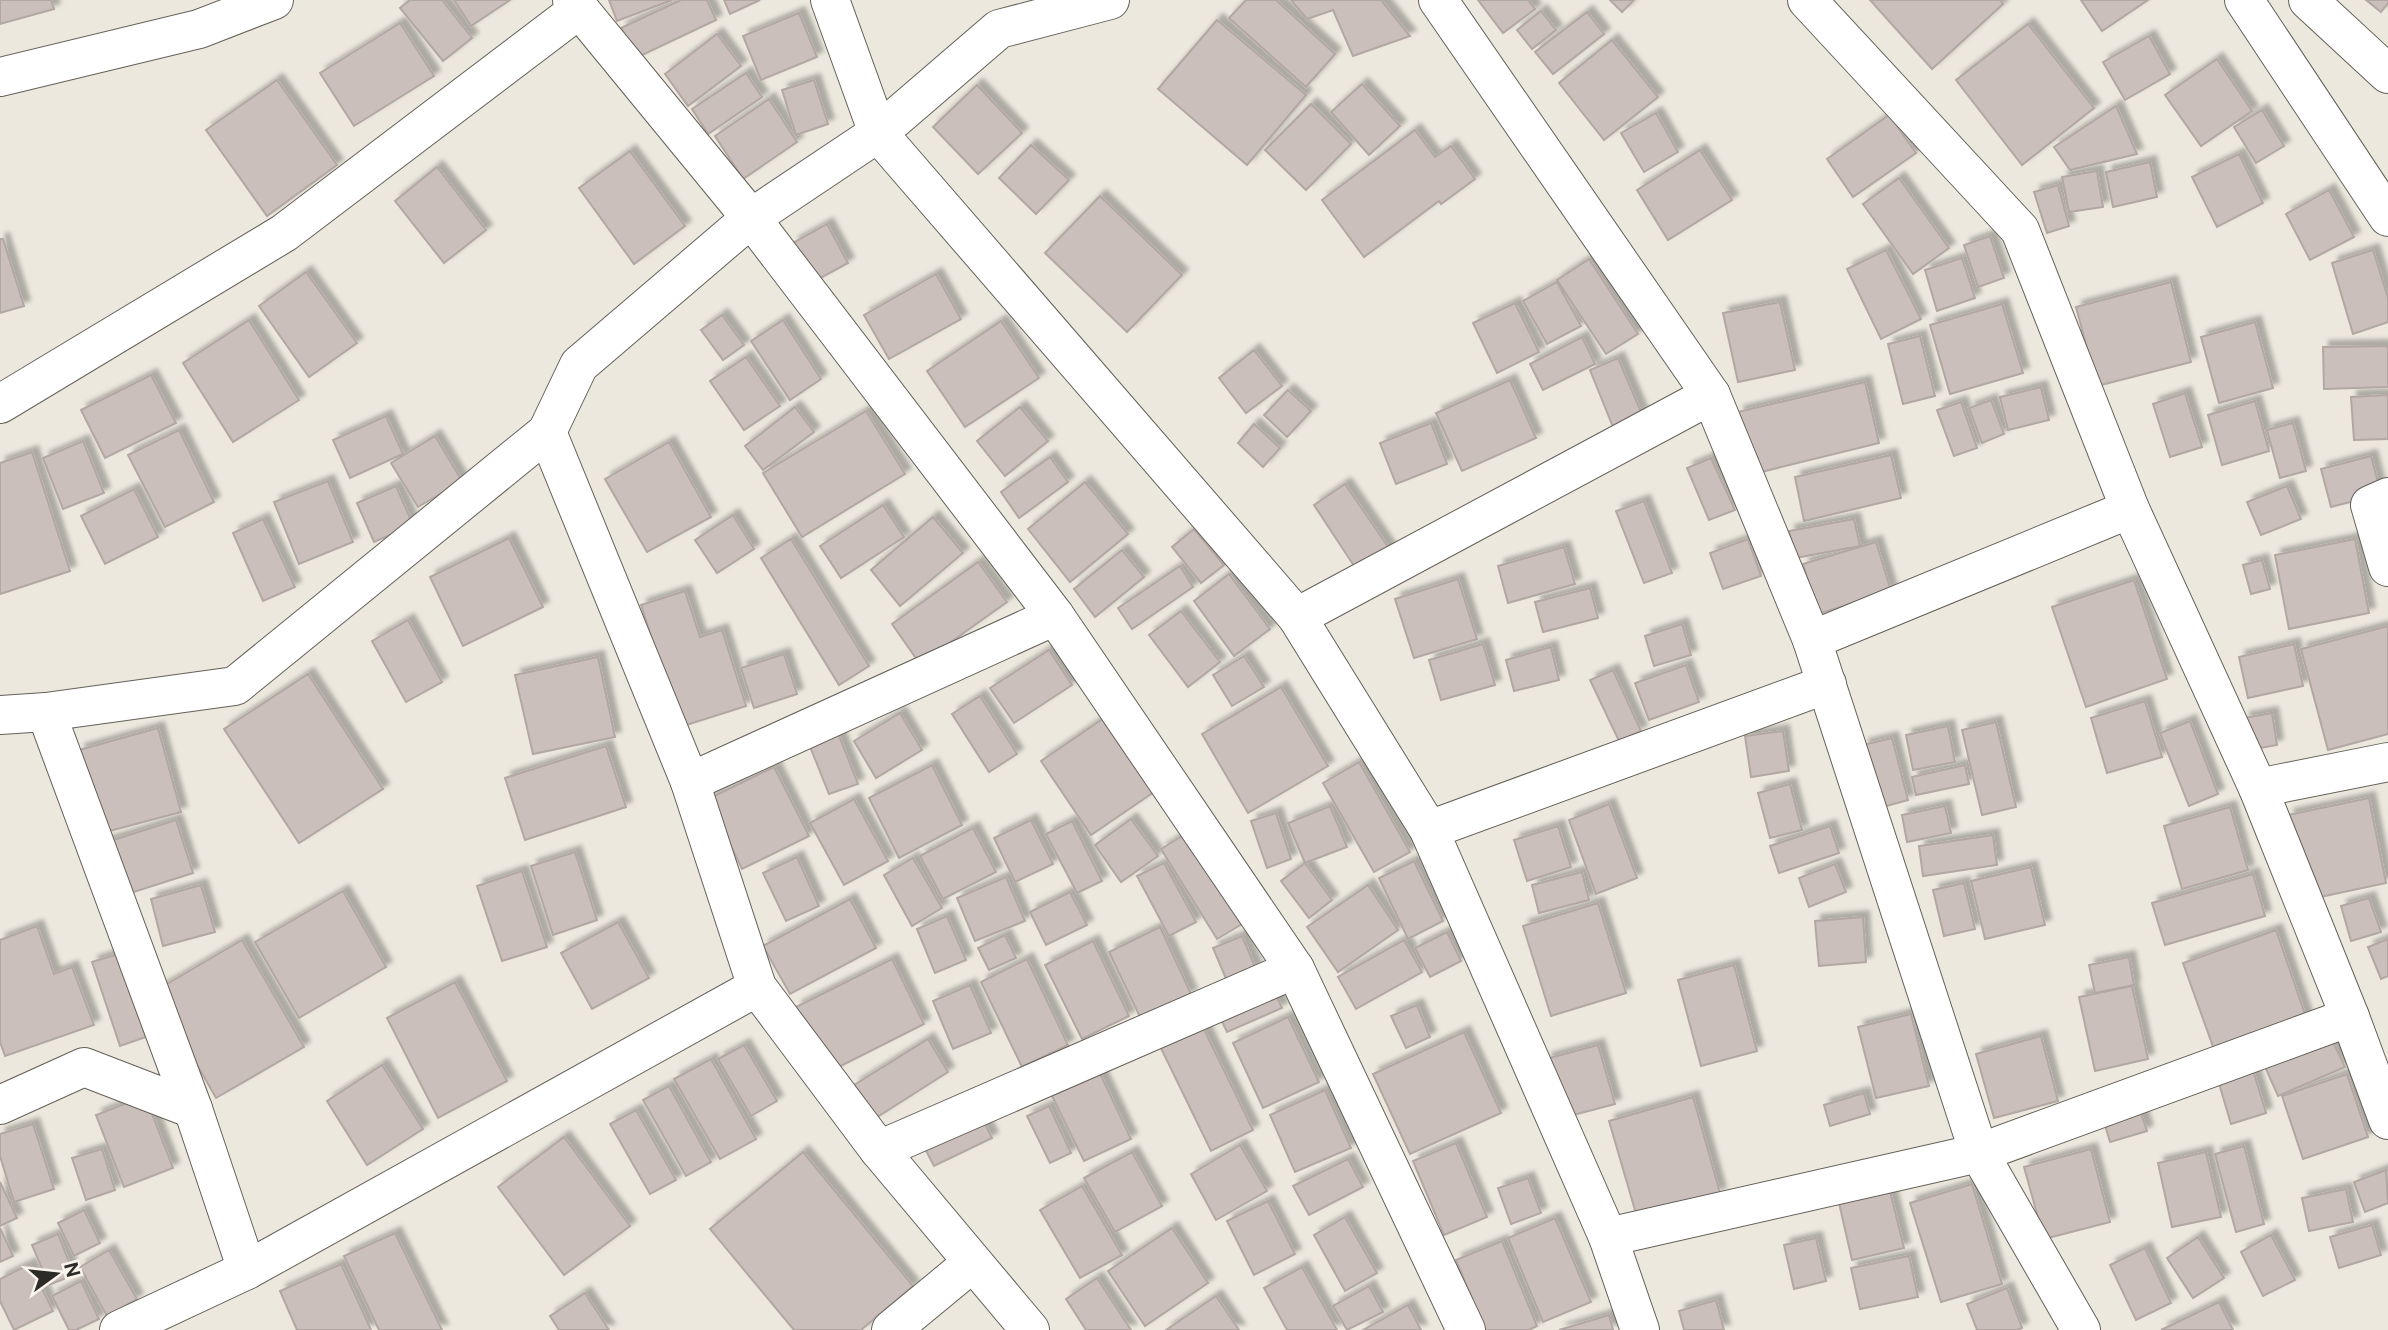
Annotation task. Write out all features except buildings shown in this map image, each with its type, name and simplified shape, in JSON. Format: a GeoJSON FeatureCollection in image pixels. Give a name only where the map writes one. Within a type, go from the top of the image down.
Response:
{"type":"FeatureCollection","features":[{"type":"Feature","properties":{"kind":"street"},"geometry":{"type":"LineString","coordinates":[[0,77],[199,29],[274,0]]}},
{"type":"Feature","properties":{"kind":"street"},"geometry":{"type":"LineString","coordinates":[[830,0],[878,133],[1297,617],[1429,830],[1608,1237],[1640,1330]]}},
{"type":"Feature","properties":{"kind":"street"},"geometry":{"type":"LineString","coordinates":[[0,715],[46,712],[235,686],[547,432],[579,365],[751,218],[878,133],[999,29],[1110,0]]}},
{"type":"Feature","properties":{"kind":"street"},"geometry":{"type":"LineString","coordinates":[[1438,0],[1711,395],[1828,684],[1979,1153],[2081,1330]]}},
{"type":"Feature","properties":{"kind":"street"},"geometry":{"type":"LineString","coordinates":[[1807,0],[2020,230],[2130,509],[2258,788],[2350,1017],[2388,1120]]}},
{"type":"Feature","properties":{"kind":"street"},"geometry":{"type":"LineString","coordinates":[[2244,0],[2388,217]]}},
{"type":"Feature","properties":{"kind":"street"},"geometry":{"type":"LineString","coordinates":[[2308,0],[2388,74]]}},
{"type":"Feature","properties":{"kind":"street"},"geometry":{"type":"LineString","coordinates":[[0,404],[284,233],[575,5],[751,218],[1055,616],[1295,969],[1466,1330]]}},
{"type":"Feature","properties":{"kind":"street"},"geometry":{"type":"LineString","coordinates":[[1297,617],[1711,395]]}},
{"type":"Feature","properties":{"kind":"street"},"geometry":{"type":"LineString","coordinates":[[547,432],[690,782],[757,987],[879,1150],[1030,1330]]}},
{"type":"Feature","properties":{"kind":"street"},"geometry":{"type":"LineString","coordinates":[[2388,497],[2370,505],[2388,567]]}},
{"type":"Feature","properties":{"kind":"street"},"geometry":{"type":"LineString","coordinates":[[1812,640],[2130,509]]}},
{"type":"Feature","properties":{"kind":"street"},"geometry":{"type":"LineString","coordinates":[[690,782],[1055,616]]}},
{"type":"Feature","properties":{"kind":"street"},"geometry":{"type":"LineString","coordinates":[[1429,830],[1828,684]]}},
{"type":"Feature","properties":{"kind":"street"},"geometry":{"type":"LineString","coordinates":[[46,712],[193,1109],[247,1270]]}},
{"type":"Feature","properties":{"kind":"street"},"geometry":{"type":"LineString","coordinates":[[2258,788],[2388,762]]}},
{"type":"Feature","properties":{"kind":"street"},"geometry":{"type":"LineString","coordinates":[[879,1150],[1295,969]]}},
{"type":"Feature","properties":{"kind":"street"},"geometry":{"type":"LineString","coordinates":[[127,1329],[247,1270],[757,987]]}},
{"type":"Feature","properties":{"kind":"street"},"geometry":{"type":"LineString","coordinates":[[1608,1237],[1979,1153],[2350,1017]]}},
{"type":"Feature","properties":{"kind":"street"},"geometry":{"type":"LineString","coordinates":[[0,1105],[84,1067],[193,1109]]}},
{"type":"Feature","properties":{"kind":"street"},"geometry":{"type":"LineString","coordinates":[[891,1330],[972,1263]]}}]}
